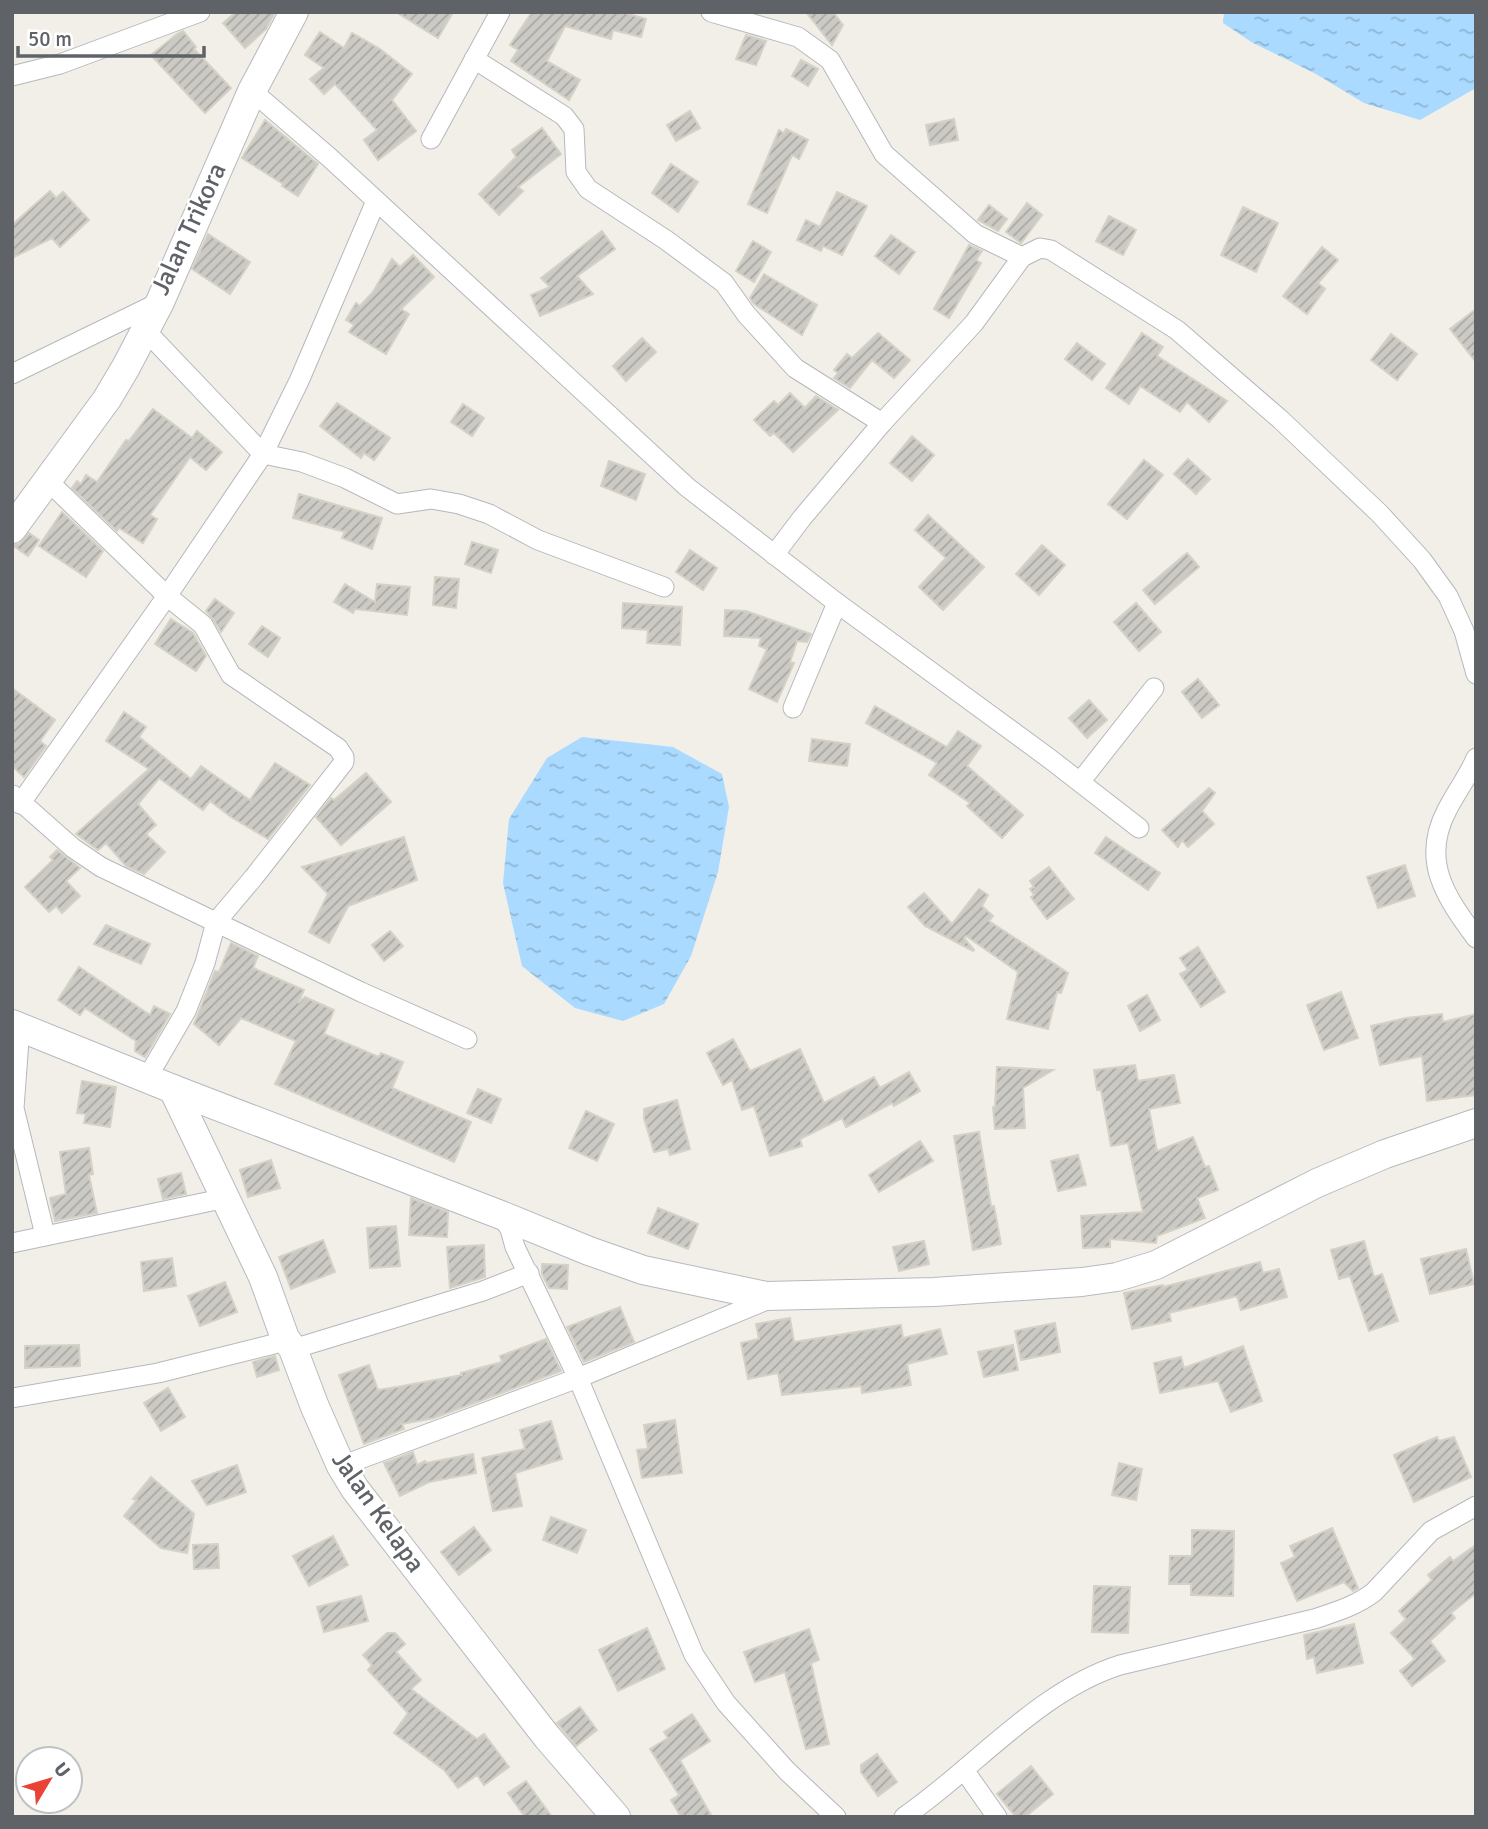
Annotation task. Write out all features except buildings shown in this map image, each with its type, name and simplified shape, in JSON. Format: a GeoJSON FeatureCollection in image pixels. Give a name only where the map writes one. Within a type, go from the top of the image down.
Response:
{"type":"FeatureCollection","features":[{"type":"Feature","properties":{"kind":"street"},"geometry":{"type":"LineString","coordinates":[[12,76],[60,64],[175,16],[200,12]]}},
{"type":"Feature","properties":{"kind":"street","name":"Jalan Trikora"},"geometry":{"type":"LineString","coordinates":[[12,373],[160,302],[252,91],[294,12]]}},
{"type":"Feature","properties":{"kind":"street"},"geometry":{"type":"LineString","coordinates":[[431,139],[500,12]]}},
{"type":"Feature","properties":{"kind":"street"},"geometry":{"type":"LineString","coordinates":[[711,12],[798,37],[830,60],[884,154],[975,234],[1022,257]]}},
{"type":"Feature","properties":{"kind":"street"},"geometry":{"type":"LineString","coordinates":[[474,59],[564,116],[574,129],[576,172],[588,189],[666,240],[724,283],[746,314],[795,368],[883,423]]}},
{"type":"Feature","properties":{"kind":"street"},"geometry":{"type":"LineString","coordinates":[[252,91],[330,158],[671,473],[836,603],[1139,828]]}},
{"type":"Feature","properties":{"kind":"street"},"geometry":{"type":"LineString","coordinates":[[376,201],[299,381],[263,454],[167,596],[16,799],[73,848],[101,867],[361,992],[467,1039]]}},
{"type":"Feature","properties":{"kind":"street"},"geometry":{"type":"LineString","coordinates":[[774,555],[883,423],[974,323],[1022,257],[1040,248],[1051,250],[1177,330],[1281,421],[1380,514],[1422,560],[1448,596],[1464,631],[1476,674]]}},
{"type":"Feature","properties":{"kind":"street"},"geometry":{"type":"LineString","coordinates":[[12,529],[107,399],[160,302]]}},
{"type":"Feature","properties":{"kind":"street"},"geometry":{"type":"LineString","coordinates":[[145,330],[263,454],[302,462],[345,478],[397,504],[431,499],[459,504],[489,514],[538,540],[664,587]]}},
{"type":"Feature","properties":{"kind":"street"},"geometry":{"type":"LineString","coordinates":[[48,481],[167,596],[208,631],[231,675],[338,748],[344,757],[344,762],[328,783],[216,922],[205,963],[186,1011],[147,1078]]}},
{"type":"Feature","properties":{"kind":"street"},"geometry":{"type":"LineString","coordinates":[[793,708],[836,603]]}},
{"type":"Feature","properties":{"kind":"street"},"geometry":{"type":"LineString","coordinates":[[1080,782],[1154,688]]}},
{"type":"Feature","properties":{"kind":"street"},"geometry":{"type":"LineString","coordinates":[[1476,758],[1446,811],[1436,845],[1440,879],[1448,899],[1476,938]]}},
{"type":"Feature","properties":{"kind":"street"},"geometry":{"type":"LineString","coordinates":[[46,1235],[14,1108],[16,1025],[589,1251],[643,1270],[766,1296],[934,1292],[1082,1282],[1117,1277],[1156,1265],[1317,1183],[1385,1154],[1476,1123]]}},
{"type":"Feature","properties":{"kind":"street","name":"Jalan Kelapa"},"geometry":{"type":"LineString","coordinates":[[173,1089],[263,1277],[315,1407],[341,1466],[355,1489],[538,1726],[617,1817]]}},
{"type":"Feature","properties":{"kind":"street"},"geometry":{"type":"LineString","coordinates":[[12,1243],[226,1198]]}},
{"type":"Feature","properties":{"kind":"street"},"geometry":{"type":"LineString","coordinates":[[501,1215],[578,1378],[694,1655],[726,1703],[787,1772],[836,1817]]}},
{"type":"Feature","properties":{"kind":"street"},"geometry":{"type":"LineString","coordinates":[[12,1398],[158,1373],[274,1344],[289,1343],[483,1291],[529,1273]]}},
{"type":"Feature","properties":{"kind":"street"},"geometry":{"type":"LineString","coordinates":[[341,1466],[578,1378],[775,1296]]}},
{"type":"Feature","properties":{"kind":"street"},"geometry":{"type":"LineString","coordinates":[[904,1817],[934,1796],[1031,1716],[1079,1682],[1099,1672],[1195,1646],[1314,1619],[1344,1609],[1364,1600],[1431,1531],[1476,1506]]}},
{"type":"Feature","properties":{"kind":"street"},"geometry":{"type":"LineString","coordinates":[[964,1770],[997,1817]]}},
{"type":"Feature","properties":{"kind":"water"},"geometry":{"type":"Polygon","coordinates":[[[1224,12],[1476,12],[1476,88],[1420,120],[1364,103],[1316,74],[1253,43],[1223,23],[1224,12]]]}},
{"type":"Feature","properties":{"kind":"water"},"geometry":{"type":"Polygon","coordinates":[[[582,737],[673,747],[722,774],[729,807],[718,872],[691,956],[664,1004],[623,1021],[575,1008],[522,966],[503,883],[509,819],[547,758],[582,737]]]}}]}
